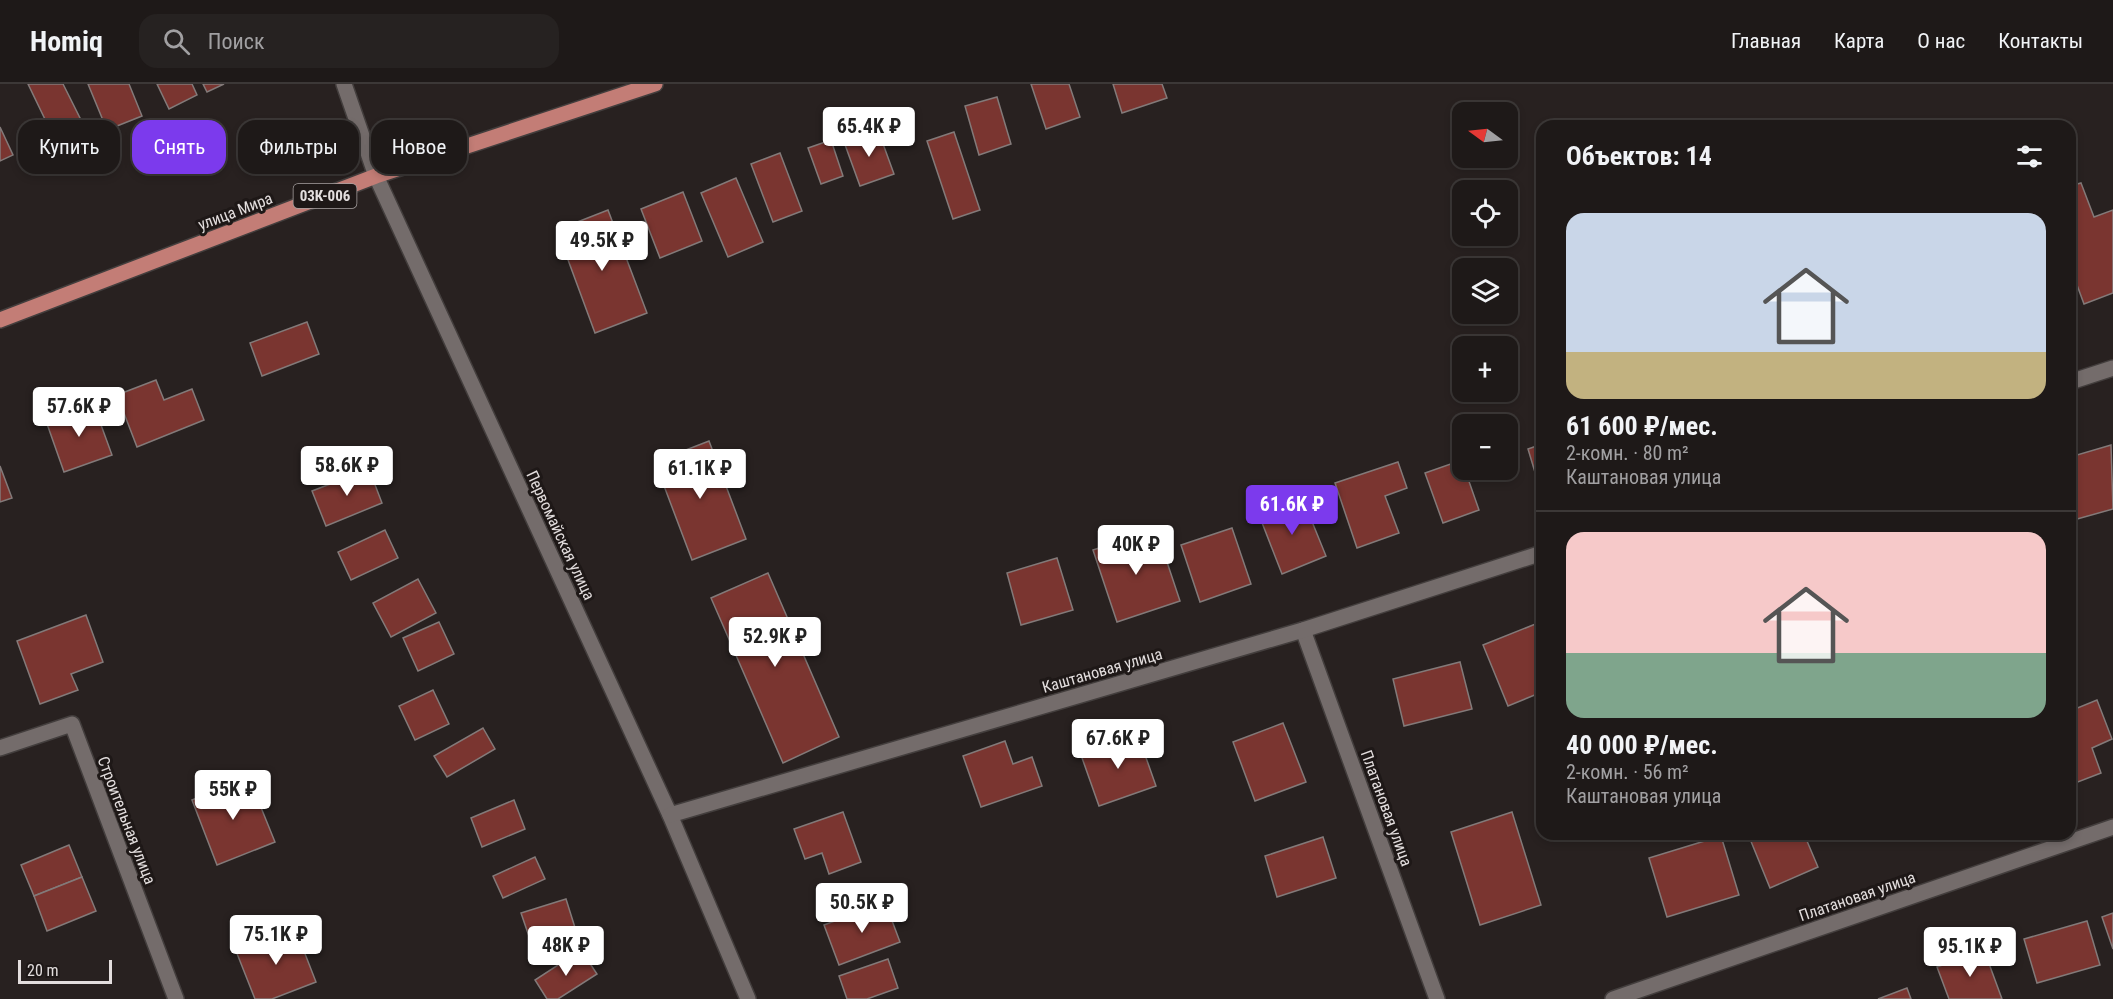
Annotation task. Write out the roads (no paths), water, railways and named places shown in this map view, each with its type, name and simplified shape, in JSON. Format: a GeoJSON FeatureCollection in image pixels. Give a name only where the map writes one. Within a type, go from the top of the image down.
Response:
{"type":"FeatureCollection","features":[{"type":"Feature","properties":{"kind":"main road","name":"улица Мира"},"geometry":{"type":"LineString","coordinates":[[0,320],[376,176],[655,84]]}},
{"type":"Feature","properties":{"kind":"street","name":"Первомайская улица"},"geometry":{"type":"LineString","coordinates":[[344,84],[376,176],[670,815],[748,999]]}},
{"type":"Feature","properties":{"kind":"street"},"geometry":{"type":"LineString","coordinates":[[2076,380],[2113,368]]}},
{"type":"Feature","properties":{"kind":"street","name":"Каштановая улица"},"geometry":{"type":"LineString","coordinates":[[670,815],[1303,630],[1536,555]]}},
{"type":"Feature","properties":{"kind":"street","name":"Платановая улица"},"geometry":{"type":"LineString","coordinates":[[1303,630],[1437,999]]}},
{"type":"Feature","properties":{"kind":"street","name":"Строительная улица"},"geometry":{"type":"LineString","coordinates":[[0,748],[72,724],[176,999]]}},
{"type":"Feature","properties":{"kind":"street","name":"Платановая улица"},"geometry":{"type":"LineString","coordinates":[[2076,840],[2113,827]]}},
{"type":"Feature","properties":{"kind":"street","name":"Платановая улица"},"geometry":{"type":"LineString","coordinates":[[1613,999],[2075,840]]}}]}
